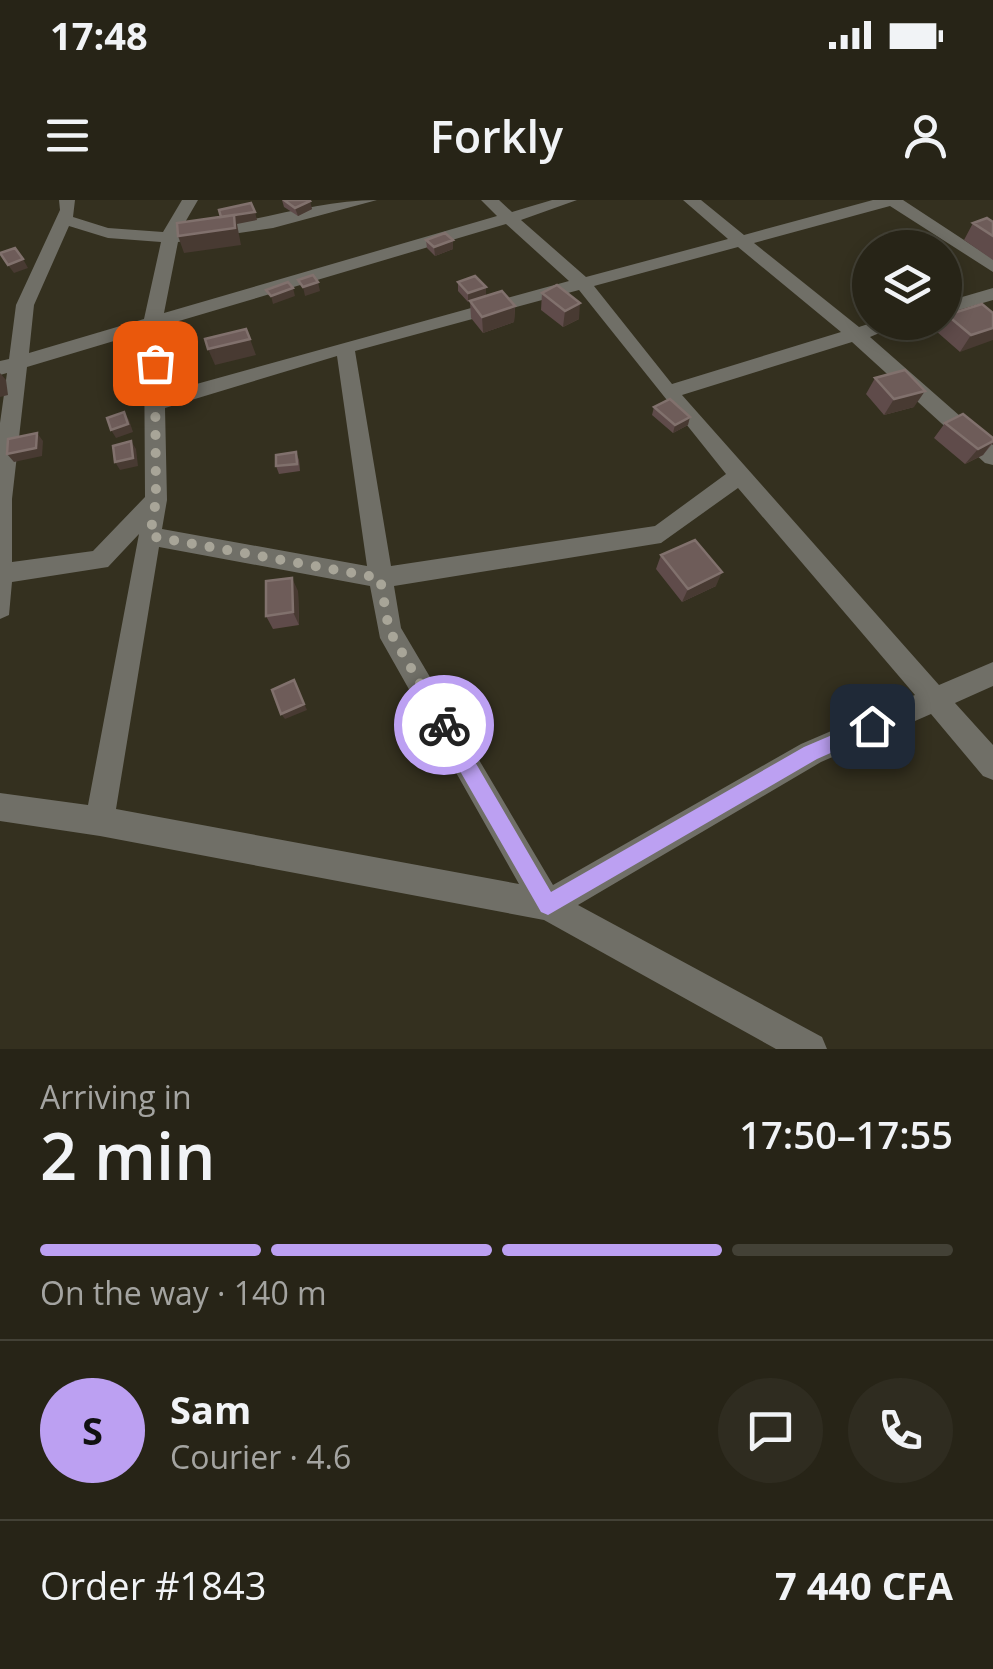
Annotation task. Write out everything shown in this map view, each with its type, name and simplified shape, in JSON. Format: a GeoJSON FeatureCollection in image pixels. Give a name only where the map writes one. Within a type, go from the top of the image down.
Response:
{"type":"FeatureCollection","features":[{"type":"Feature","properties":{"kind":"street"},"geometry":{"type":"LineString","coordinates":[[100,821],[156,500],[153,324],[170,237],[190,200]]}},
{"type":"Feature","properties":{"kind":"street"},"geometry":{"type":"LineString","coordinates":[[0,608],[1,498],[10,366],[25,305],[65,210],[110,234],[170,237],[286,222],[368,200]]}},
{"type":"Feature","properties":{"kind":"street"},"geometry":{"type":"LineString","coordinates":[[489,200],[582,284],[668,392],[993,766]]}},
{"type":"Feature","properties":{"kind":"street"},"geometry":{"type":"LineString","coordinates":[[10,366],[569,200]]}},
{"type":"Feature","properties":{"kind":"street"},"geometry":{"type":"LineString","coordinates":[[691,200],[852,332]]}},
{"type":"Feature","properties":{"kind":"street"},"geometry":{"type":"LineString","coordinates":[[156,403],[345,347],[892,200],[993,267]]}},
{"type":"Feature","properties":{"kind":"street"},"geometry":{"type":"LineString","coordinates":[[962,303],[993,294]]}},
{"type":"Feature","properties":{"kind":"street"},"geometry":{"type":"LineString","coordinates":[[668,392],[852,335]]}},
{"type":"Feature","properties":{"kind":"street"},"geometry":{"type":"LineString","coordinates":[[862,340],[993,457]]}},
{"type":"Feature","properties":{"kind":"street"},"geometry":{"type":"LineString","coordinates":[[345,347],[389,630],[548,905]]}},
{"type":"Feature","properties":{"kind":"street"},"geometry":{"type":"LineString","coordinates":[[150,536],[380,578],[661,534],[740,475]]}},
{"type":"Feature","properties":{"kind":"street"},"geometry":{"type":"LineString","coordinates":[[0,574],[100,560],[156,500]]}},
{"type":"Feature","properties":{"kind":"street"},"geometry":{"type":"LineString","coordinates":[[548,905],[811,753],[993,674]]}},
{"type":"Feature","properties":{"kind":"street"},"geometry":{"type":"LineString","coordinates":[[0,807],[100,821],[548,905],[810,1049]]}},
{"type":"Feature","properties":{"kind":"building"},"geometry":{"type":"Polygon","coordinates":[[[284,200],[309,200],[310,201],[295,208],[284,200]]]}},
{"type":"Feature","properties":{"kind":"building"},"geometry":{"type":"Polygon","coordinates":[[[251,203],[255,212],[221,217],[219,210],[251,203]]]}},
{"type":"Feature","properties":{"kind":"building"},"geometry":{"type":"Polygon","coordinates":[[[234,215],[235,228],[178,236],[177,223],[234,215]]]}},
{"type":"Feature","properties":{"kind":"building"},"geometry":{"type":"Polygon","coordinates":[[[987,218],[993,222],[993,236],[973,223],[987,218]]]}},
{"type":"Feature","properties":{"kind":"building"},"geometry":{"type":"Polygon","coordinates":[[[445,233],[453,240],[434,247],[426,240],[445,233]]]}},
{"type":"Feature","properties":{"kind":"building"},"geometry":{"type":"Polygon","coordinates":[[[15,248],[23,259],[8,265],[0,253],[15,248]]]}},
{"type":"Feature","properties":{"kind":"building"},"geometry":{"type":"Polygon","coordinates":[[[313,275],[318,282],[303,287],[298,280],[313,275]]]}},
{"type":"Feature","properties":{"kind":"building"},"geometry":{"type":"Polygon","coordinates":[[[475,276],[486,287],[468,293],[458,282],[475,276]]]}},
{"type":"Feature","properties":{"kind":"building"},"geometry":{"type":"Polygon","coordinates":[[[288,282],[293,288],[271,296],[266,290],[288,282]]]}},
{"type":"Feature","properties":{"kind":"building"},"geometry":{"type":"Polygon","coordinates":[[[557,285],[580,303],[565,311],[542,293],[557,285]]]}},
{"type":"Feature","properties":{"kind":"building"},"geometry":{"type":"Polygon","coordinates":[[[502,291],[515,306],[482,317],[470,301],[502,291]]]}},
{"type":"Feature","properties":{"kind":"building"},"geometry":{"type":"Polygon","coordinates":[[[982,304],[993,313],[993,328],[971,335],[962,328],[962,310],[982,304]]]}},
{"type":"Feature","properties":{"kind":"building"},"geometry":{"type":"Polygon","coordinates":[[[246,329],[250,339],[208,349],[205,339],[246,329]]]}},
{"type":"Feature","properties":{"kind":"building"},"geometry":{"type":"Polygon","coordinates":[[[180,352],[182,365],[162,369],[160,356],[180,352]]]}},
{"type":"Feature","properties":{"kind":"building"},"geometry":{"type":"Polygon","coordinates":[[[905,370],[925,391],[894,399],[875,378],[905,370]]]}},
{"type":"Feature","properties":{"kind":"building"},"geometry":{"type":"Polygon","coordinates":[[[670,399],[690,417],[675,425],[654,407],[670,399]]]}},
{"type":"Feature","properties":{"kind":"building"},"geometry":{"type":"Polygon","coordinates":[[[124,412],[128,424],[111,430],[107,418],[124,412]]]}},
{"type":"Feature","properties":{"kind":"building"},"geometry":{"type":"Polygon","coordinates":[[[963,414],[993,441],[978,449],[945,423],[963,414]]]}},
{"type":"Feature","properties":{"kind":"building"},"geometry":{"type":"Polygon","coordinates":[[[37,433],[36,448],[7,454],[8,439],[37,433]]]}},
{"type":"Feature","properties":{"kind":"building"},"geometry":{"type":"Polygon","coordinates":[[[131,441],[133,458],[115,462],[113,446],[131,441]]]}},
{"type":"Feature","properties":{"kind":"building"},"geometry":{"type":"Polygon","coordinates":[[[296,452],[297,464],[276,466],[276,455],[296,452]]]}},
{"type":"Feature","properties":{"kind":"building"},"geometry":{"type":"Polygon","coordinates":[[[695,540],[722,572],[688,589],[661,555],[695,540]]]}},
{"type":"Feature","properties":{"kind":"building"},"geometry":{"type":"Polygon","coordinates":[[[292,578],[293,612],[266,616],[266,581],[292,578]]]}},
{"type":"Feature","properties":{"kind":"building"},"geometry":{"type":"Polygon","coordinates":[[[294,680],[304,704],[281,714],[272,690],[294,680]]]}},
{"type":"Feature","properties":{"kind":"way so far"},"geometry":{"type":"LineString","coordinates":[[155,363],[156,500],[150,536],[380,578],[389,630],[444,725]]}},
{"type":"Feature","properties":{"kind":"route"},"geometry":{"type":"LineString","coordinates":[[444,725],[548,905],[811,753],[872,726]]}}]}
